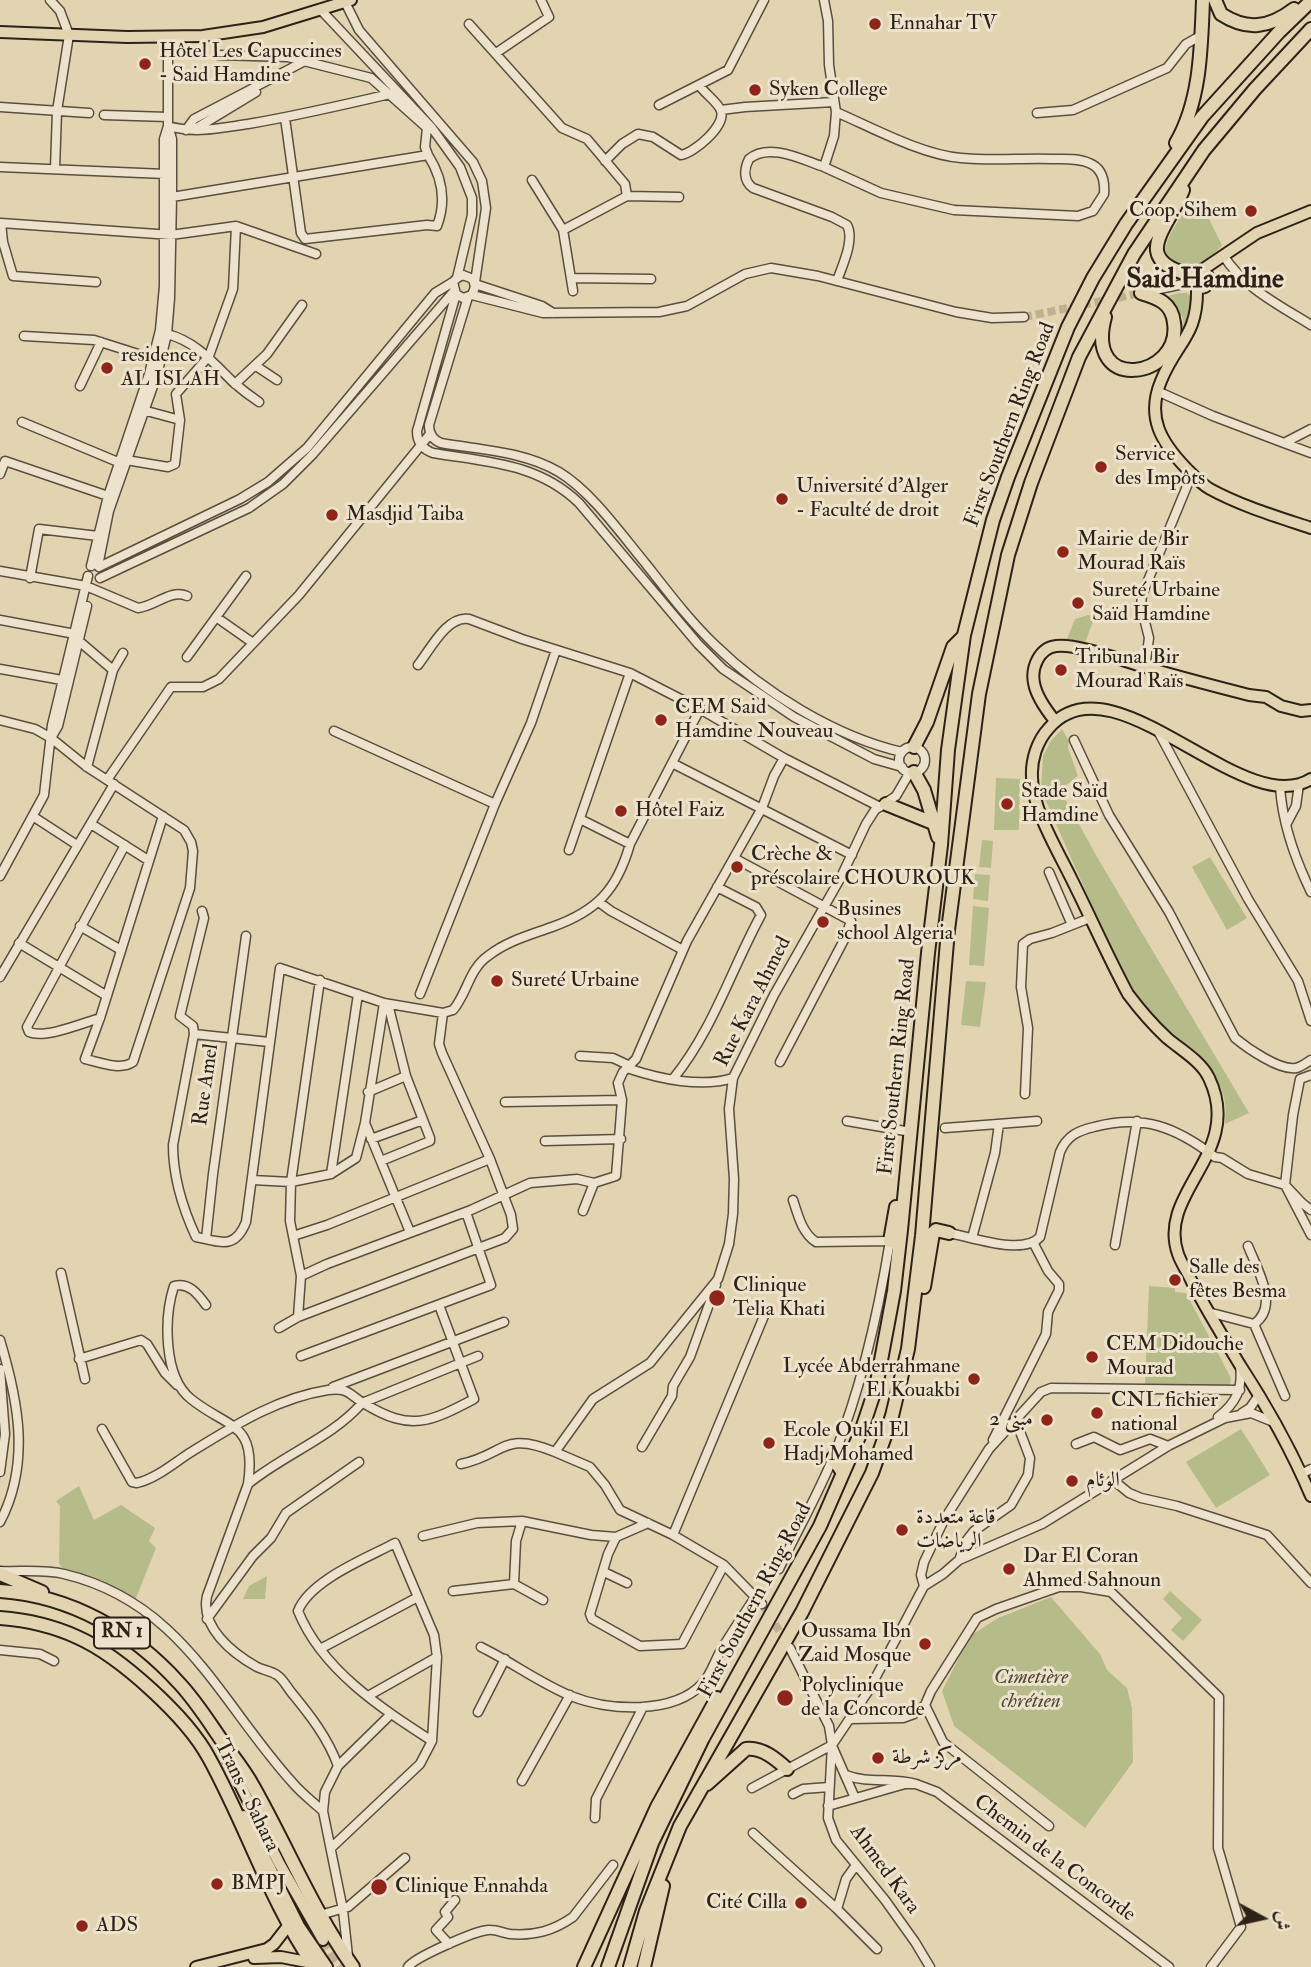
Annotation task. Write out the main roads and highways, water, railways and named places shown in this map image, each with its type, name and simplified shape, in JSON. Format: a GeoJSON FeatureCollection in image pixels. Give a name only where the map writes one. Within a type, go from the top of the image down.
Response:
{"type":"FeatureCollection","features":[{"type":"Feature","properties":{"kind":"highway"},"geometry":{"type":"LineString","coordinates":[[1146,197],[1153,177],[1183,131],[1193,97],[1202,35],[1203,0]]}},
{"type":"Feature","properties":{"kind":"highway"},"geometry":{"type":"LineString","coordinates":[[1215,0],[1221,14],[1233,22],[1259,27],[1274,22],[1305,0]]}},
{"type":"Feature","properties":{"kind":"highway","name":"First Southern Ring Road"},"geometry":{"type":"LineString","coordinates":[[608,1967],[635,1886],[675,1793],[820,1525],[844,1473],[876,1387],[897,1267],[941,845],[948,750],[964,635],[993,520],[1045,379],[1068,327],[1093,278],[1126,224],[1202,117],[1311,1]]}},
{"type":"Feature","properties":{"kind":"highway","name":"First Southern Ring Road"},"geometry":{"type":"LineString","coordinates":[[630,1967],[646,1911],[680,1826],[797,1621],[872,1473],[892,1416],[911,1327],[938,1127],[948,930],[971,746],[990,634],[1008,555],[1035,471],[1067,382],[1134,254],[1204,150],[1255,89],[1311,29]]}},
{"type":"Feature","properties":{"kind":"highway"},"geometry":{"type":"LineString","coordinates":[[1185,177],[1181,194],[1158,239],[1156,251],[1172,270],[1200,280]]}},
{"type":"Feature","properties":{"kind":"highway"},"geometry":{"type":"LineString","coordinates":[[1108,303],[1101,334],[1102,350],[1107,358],[1122,368],[1142,369],[1151,366],[1165,354],[1174,340],[1175,330],[1174,317],[1162,299],[1141,293]]}},
{"type":"Feature","properties":{"kind":"highway"},"geometry":{"type":"LineString","coordinates":[[908,749],[926,722],[953,647],[964,635]]}},
{"type":"Feature","properties":{"kind":"highway"},"geometry":{"type":"LineString","coordinates":[[907,770],[924,790],[941,845]]}},
{"type":"Feature","properties":{"kind":"highway"},"geometry":{"type":"LineString","coordinates":[[883,806],[933,822]]}},
{"type":"Feature","properties":{"kind":"highway"},"geometry":{"type":"LineString","coordinates":[[890,1241],[910,1135]]}},
{"type":"Feature","properties":{"kind":"highway"},"geometry":{"type":"LineString","coordinates":[[911,1327],[923,1300],[933,1233],[936,1230],[949,1233]]}},
{"type":"Feature","properties":{"kind":"highway"},"geometry":{"type":"LineString","coordinates":[[833,1458],[844,1473]]}},
{"type":"Feature","properties":{"kind":"highway"},"geometry":{"type":"LineString","coordinates":[[0,1572],[80,1609]]}},
{"type":"Feature","properties":{"kind":"highway","name":"Trans - Sahara"},"geometry":{"type":"LineString","coordinates":[[0,1591],[48,1598],[80,1609],[115,1628],[159,1662],[186,1691],[252,1784],[320,1915],[353,1965]]}},
{"type":"Feature","properties":{"kind":"highway","name":"Trans - Sahara"},"geometry":{"type":"LineString","coordinates":[[0,1618],[29,1621],[78,1637],[124,1667],[174,1712],[209,1757],[288,1926],[314,1965]]}},
{"type":"Feature","properties":{"kind":"highway"},"geometry":{"type":"LineString","coordinates":[[583,1967],[680,1762],[730,1676],[766,1626]]}},
{"type":"Feature","properties":{"kind":"highway"},"geometry":{"type":"LineString","coordinates":[[697,1794],[746,1749],[759,1751],[787,1769]]}},
{"type":"Feature","properties":{"kind":"highway"},"geometry":{"type":"LineString","coordinates":[[644,1967],[662,1888],[680,1826]]}},
{"type":"Feature","properties":{"kind":"main road"},"geometry":{"type":"LineString","coordinates":[[0,32],[204,36],[263,27],[348,1]]}},
{"type":"Feature","properties":{"kind":"main road"},"geometry":{"type":"LineString","coordinates":[[1311,211],[1257,233],[1223,255],[1200,280],[1198,305],[1189,333],[1165,373],[1157,391],[1155,408],[1160,436],[1192,474],[1208,488],[1311,528]]}},
{"type":"Feature","properties":{"kind":"main road"},"geometry":{"type":"LineString","coordinates":[[1055,720],[1037,692],[1033,676],[1038,658],[1052,646],[1066,646],[1249,695],[1266,697],[1281,706],[1301,711],[1311,710]]}},
{"type":"Feature","properties":{"kind":"main road"},"geometry":{"type":"LineString","coordinates":[[1306,784],[1280,786],[1245,776],[1125,715],[1104,709],[1078,710],[1055,720],[1045,732],[1035,753],[1031,778],[1044,820],[1116,972],[1138,1009],[1207,1074],[1219,1114],[1209,1153],[1180,1207],[1175,1226],[1177,1253],[1208,1312],[1306,1472],[1311,1496]]}},
{"type":"Feature","properties":{"kind":"main road","name":"Trans - Sahara"},"geometry":{"type":"LineString","coordinates":[[212,1726],[279,1863],[323,1940]]}},
{"type":"Feature","properties":{"kind":"main road","name":"RN 1"},"geometry":{"type":"LineString","coordinates":[[209,1757],[231,1790],[299,1926],[327,1967]]}},
{"type":"Feature","properties":{"kind":"main road"},"geometry":{"type":"LineString","coordinates":[[196,1967],[271,1947],[288,1926]]}},
{"type":"Feature","properties":{"kind":"main road"},"geometry":{"type":"LineString","coordinates":[[234,1959],[314,1965]]}},
{"type":"Feature","properties":{"kind":"tunnel"},"geometry":{"type":"LineString","coordinates":[[1024,317],[1141,293]]}},
{"type":"Feature","properties":{"kind":"tunnel"},"geometry":{"type":"LineString","coordinates":[[762,1604],[787,1643]]}},
{"type":"Feature","properties":{"kind":"tunnel"},"geometry":{"type":"LineString","coordinates":[[323,1940],[341,1967]]}},
{"type":"Feature","properties":{"kind":"place","name":"Ennahar TV"},"geometry":{"type":"Point","coordinates":[875,24]}},
{"type":"Feature","properties":{"kind":"place","name":"Hôtel Les Capuccines - Said Hamdine"},"geometry":{"type":"Point","coordinates":[145,64]}},
{"type":"Feature","properties":{"kind":"place","name":"Syken College"},"geometry":{"type":"Point","coordinates":[755,90]}},
{"type":"Feature","properties":{"kind":"place","name":"Coop. Sihem"},"geometry":{"type":"Point","coordinates":[1251,211]}},
{"type":"Feature","properties":{"kind":"place","name":"residence AL ISLAH"},"geometry":{"type":"Point","coordinates":[107,368]}},
{"type":"Feature","properties":{"kind":"place","name":"Service des Impôts"},"geometry":{"type":"Point","coordinates":[1101,467]}},
{"type":"Feature","properties":{"kind":"place","name":"Université d'Alger - Faculté de droit"},"geometry":{"type":"Point","coordinates":[782,499]}},
{"type":"Feature","properties":{"kind":"place","name":"Masdjid Taiba"},"geometry":{"type":"Point","coordinates":[332,515]}},
{"type":"Feature","properties":{"kind":"place","name":"Mairie de Bir Mourad Raïs"},"geometry":{"type":"Point","coordinates":[1063,552]}},
{"type":"Feature","properties":{"kind":"place","name":"Sureté Urbaine Saïd Hamdine"},"geometry":{"type":"Point","coordinates":[1078,603]}},
{"type":"Feature","properties":{"kind":"place","name":"Tribunal Bir Mourad Raïs"},"geometry":{"type":"Point","coordinates":[1061,670]}},
{"type":"Feature","properties":{"kind":"place","name":"CEM Said Hamdine Nouveau"},"geometry":{"type":"Point","coordinates":[661,720]}},
{"type":"Feature","properties":{"kind":"place","name":"Stade Saïd Hamdine"},"geometry":{"type":"Point","coordinates":[1007,804]}},
{"type":"Feature","properties":{"kind":"place","name":"Hôtel Faiz"},"geometry":{"type":"Point","coordinates":[621,811]}},
{"type":"Feature","properties":{"kind":"place","name":"Crèche & préscolaire CHOUROUK"},"geometry":{"type":"Point","coordinates":[737,867]}},
{"type":"Feature","properties":{"kind":"place","name":"Busines school Algeria"},"geometry":{"type":"Point","coordinates":[823,922]}},
{"type":"Feature","properties":{"kind":"place","name":"Sureté Urbaine"},"geometry":{"type":"Point","coordinates":[497,981]}},
{"type":"Feature","properties":{"kind":"place","name":"Salle des fêtes Besma"},"geometry":{"type":"Point","coordinates":[1175,1280]}},
{"type":"Feature","properties":{"kind":"place","name":"Clinique Telia Khati"},"geometry":{"type":"Point","coordinates":[717,1298]}},
{"type":"Feature","properties":{"kind":"place","name":"CEM Didouche Mourad"},"geometry":{"type":"Point","coordinates":[1092,1357]}},
{"type":"Feature","properties":{"kind":"place","name":"Lycée Abderrahmane El Kouakbi"},"geometry":{"type":"Point","coordinates":[974,1379]}},
{"type":"Feature","properties":{"kind":"place","name":"CNL fichier national"},"geometry":{"type":"Point","coordinates":[1097,1413]}},
{"type":"Feature","properties":{"kind":"place","name":"مبنى 2"},"geometry":{"type":"Point","coordinates":[1047,1420]}},
{"type":"Feature","properties":{"kind":"place","name":"Ecole Oukil El Hadj Mohamed"},"geometry":{"type":"Point","coordinates":[769,1443]}},
{"type":"Feature","properties":{"kind":"place","name":"الوئام"},"geometry":{"type":"Point","coordinates":[1072,1481]}},
{"type":"Feature","properties":{"kind":"place","name":"قاعة متعددة الرياضات"},"geometry":{"type":"Point","coordinates":[902,1530]}},
{"type":"Feature","properties":{"kind":"place","name":"Dar El Coran Ahmed Sahnoun"},"geometry":{"type":"Point","coordinates":[1009,1569]}},
{"type":"Feature","properties":{"kind":"place","name":"Oussama Ibn Zaid Mosque"},"geometry":{"type":"Point","coordinates":[925,1644]}},
{"type":"Feature","properties":{"kind":"place","name":"Polyclinique de la Concorde"},"geometry":{"type":"Point","coordinates":[785,1698]}},
{"type":"Feature","properties":{"kind":"place","name":"مركز شرطة"},"geometry":{"type":"Point","coordinates":[878,1758]}},
{"type":"Feature","properties":{"kind":"place","name":"BMPJ"},"geometry":{"type":"Point","coordinates":[217,1884]}},
{"type":"Feature","properties":{"kind":"place","name":"Clinique Ennahda"},"geometry":{"type":"Point","coordinates":[379,1887]}},
{"type":"Feature","properties":{"kind":"place","name":"Cité Cilla"},"geometry":{"type":"Point","coordinates":[801,1903]}},
{"type":"Feature","properties":{"kind":"place","name":"ADS"},"geometry":{"type":"Point","coordinates":[82,1926]}},
{"type":"Feature","properties":{"kind":"district","name":"Said Hamdine"},"geometry":{"type":"Point","coordinates":[1205,281]}},
{"type":"Feature","properties":{"kind":"park label","name":"Cimetière chrétien"},"geometry":{"type":"Point","coordinates":[1031,1690]}}]}
